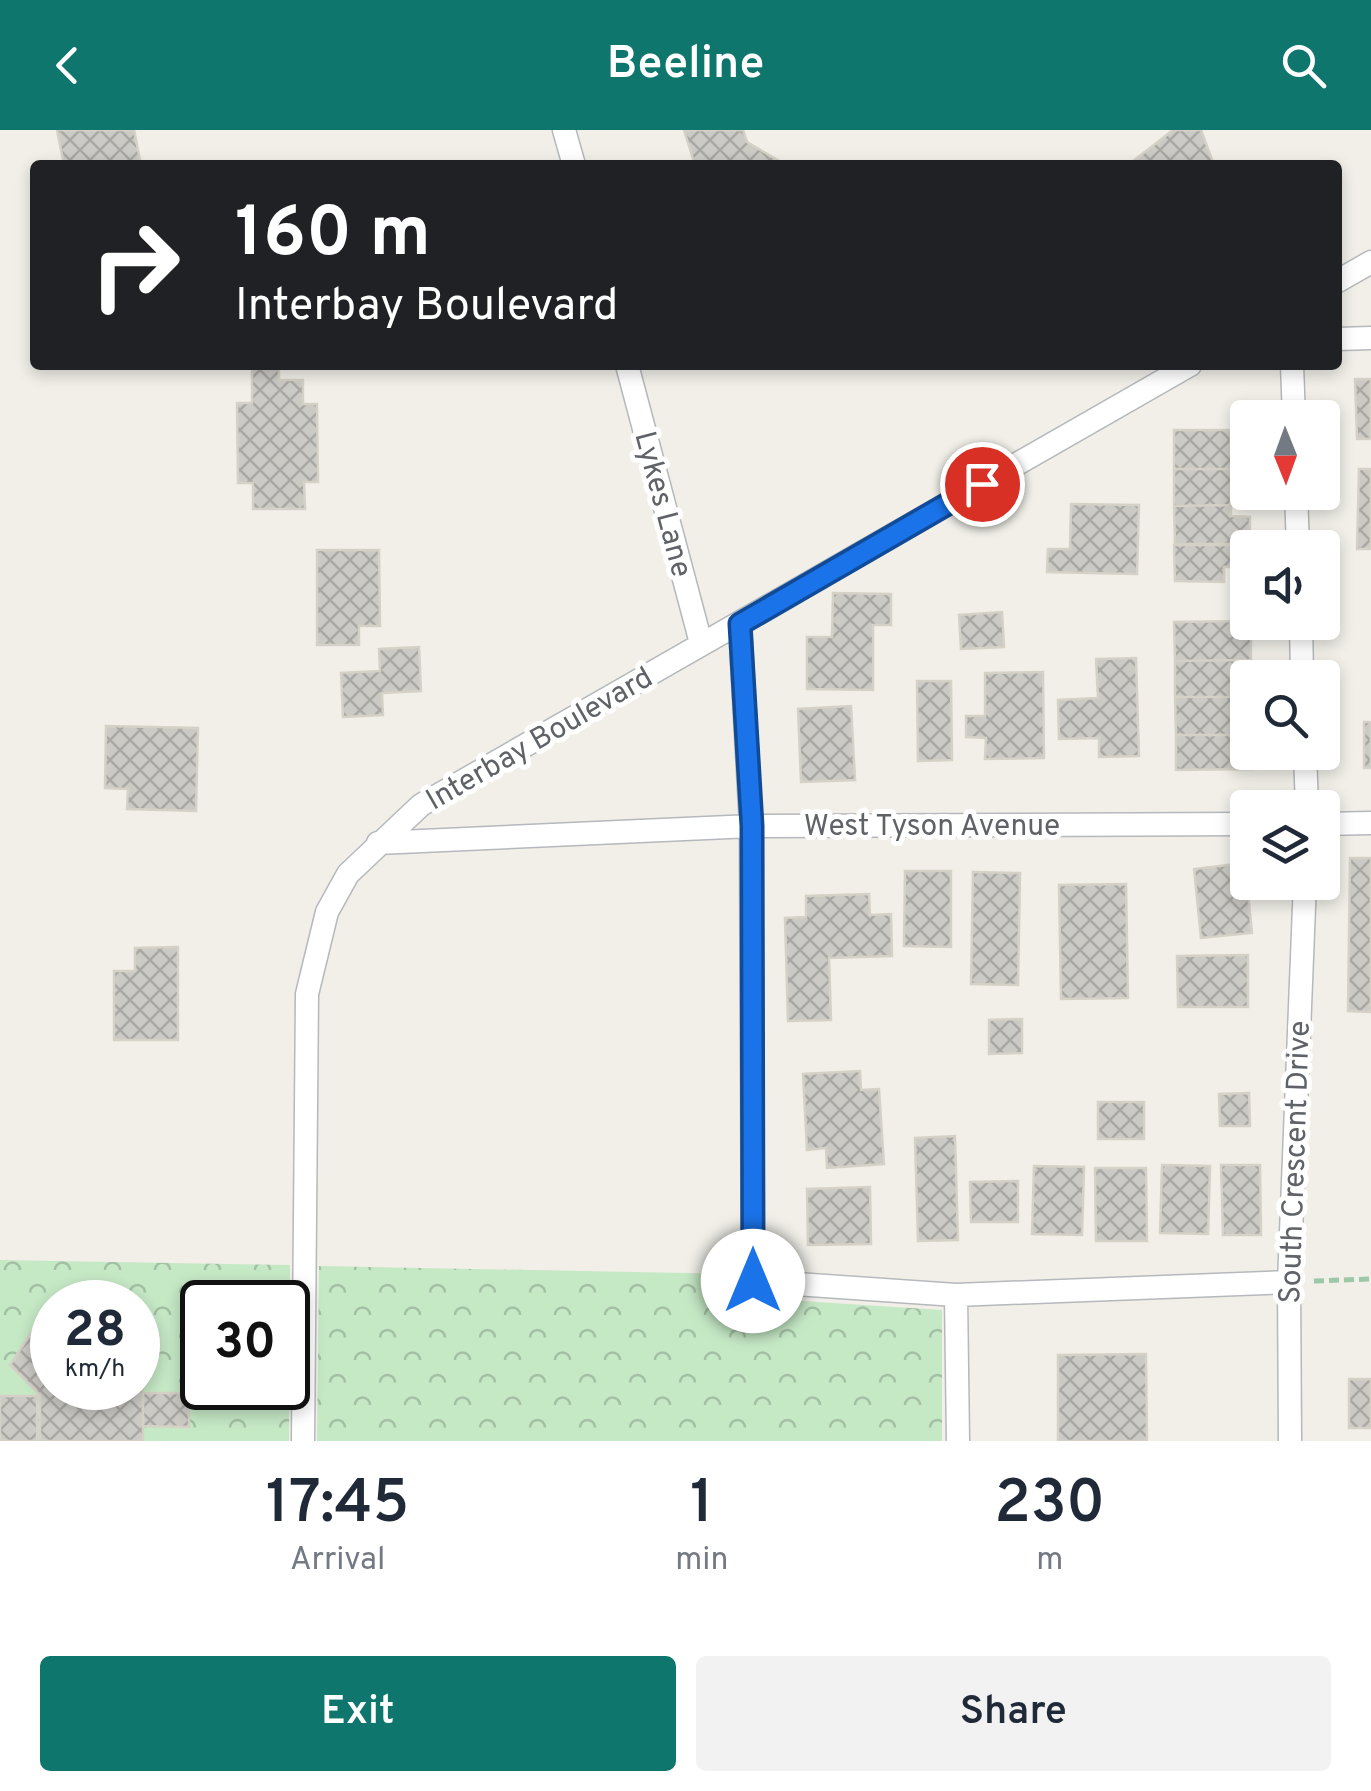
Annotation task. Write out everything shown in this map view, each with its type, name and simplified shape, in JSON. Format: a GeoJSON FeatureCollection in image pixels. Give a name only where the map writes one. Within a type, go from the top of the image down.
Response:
{"type":"FeatureCollection","features":[{"type":"Feature","properties":{"kind":"street"},"geometry":{"type":"LineString","coordinates":[[564,130],[573,160]]}},
{"type":"Feature","properties":{"kind":"street"},"geometry":{"type":"LineString","coordinates":[[1342,279],[1371,262]]}},
{"type":"Feature","properties":{"kind":"street"},"geometry":{"type":"LineString","coordinates":[[1342,338],[1371,338]]}},
{"type":"Feature","properties":{"kind":"street","name":"Lykes Lane"},"geometry":{"type":"LineString","coordinates":[[628,370],[702,644]]}},
{"type":"Feature","properties":{"kind":"street","name":"Interbay Boulevard"},"geometry":{"type":"LineString","coordinates":[[303,1441],[307,994],[327,912],[348,874],[421,805],[1181,370]]}},
{"type":"Feature","properties":{"kind":"street"},"geometry":{"type":"LineString","coordinates":[[1292,370],[1293,400]]}},
{"type":"Feature","properties":{"kind":"street"},"geometry":{"type":"LineString","coordinates":[[740,624],[752,826],[753,1281],[956,1295],[1288,1282]]}},
{"type":"Feature","properties":{"kind":"street"},"geometry":{"type":"LineString","coordinates":[[1340,823],[1371,822]]}},
{"type":"Feature","properties":{"kind":"street","name":"West Tyson Avenue"},"geometry":{"type":"LineString","coordinates":[[378,843],[752,826],[1230,824]]}},
{"type":"Feature","properties":{"kind":"street","name":"South Crescent Drive"},"geometry":{"type":"LineString","coordinates":[[1290,1441],[1288,1282],[1304,900]]}},
{"type":"Feature","properties":{"kind":"street"},"geometry":{"type":"LineString","coordinates":[[956,1295],[958,1441]]}},
{"type":"Feature","properties":{"kind":"path"},"geometry":{"type":"LineString","coordinates":[[1288,1282],[1371,1279]]}},
{"type":"Feature","properties":{"kind":"green space"},"geometry":{"type":"Polygon","coordinates":[[[0,1260],[290,1265],[290,1280],[180,1280],[180,1410],[289,1410],[289,1441],[0,1441],[0,1260]]]}},
{"type":"Feature","properties":{"kind":"green space"},"geometry":{"type":"Polygon","coordinates":[[[319,1266],[739,1274],[740,1297],[942,1310],[942,1441],[317,1441],[319,1266]]]}},
{"type":"Feature","properties":{"kind":"building"},"geometry":{"type":"Polygon","coordinates":[[[57,130],[134,130],[140,160],[63,160],[57,130]]]}},
{"type":"Feature","properties":{"kind":"building"},"geometry":{"type":"Polygon","coordinates":[[[684,130],[743,130],[747,142],[778,160],[693,160],[684,130]]]}},
{"type":"Feature","properties":{"kind":"building"},"geometry":{"type":"Polygon","coordinates":[[[1173,130],[1201,130],[1212,160],[1134,160],[1173,130]]]}},
{"type":"Feature","properties":{"kind":"building"},"geometry":{"type":"Polygon","coordinates":[[[252,370],[279,370],[279,380],[303,380],[303,404],[317,404],[318,482],[304,482],[305,509],[253,509],[253,483],[238,483],[237,403],[252,403],[252,370]]]}},
{"type":"Feature","properties":{"kind":"building"},"geometry":{"type":"Polygon","coordinates":[[[1355,379],[1371,379],[1371,439],[1357,439],[1355,379]]]}},
{"type":"Feature","properties":{"kind":"building"},"geometry":{"type":"Polygon","coordinates":[[[1174,430],[1230,430],[1230,469],[1174,469],[1174,430]]]}},
{"type":"Feature","properties":{"kind":"building"},"geometry":{"type":"Polygon","coordinates":[[[1174,469],[1230,469],[1230,505],[1174,506],[1174,469]]]}},
{"type":"Feature","properties":{"kind":"building"},"geometry":{"type":"Polygon","coordinates":[[[1359,469],[1371,469],[1371,549],[1357,549],[1359,469]]]}},
{"type":"Feature","properties":{"kind":"building"},"geometry":{"type":"Polygon","coordinates":[[[1071,504],[1139,505],[1137,574],[1047,572],[1048,549],[1070,549],[1071,504]]]}},
{"type":"Feature","properties":{"kind":"building"},"geometry":{"type":"Polygon","coordinates":[[[1230,505],[1231,516],[1250,517],[1250,530],[1230,530],[1230,544],[1175,544],[1174,506],[1230,505]]]}},
{"type":"Feature","properties":{"kind":"building"},"geometry":{"type":"Polygon","coordinates":[[[1174,545],[1230,545],[1230,567],[1224,567],[1224,582],[1175,581],[1174,545]]]}},
{"type":"Feature","properties":{"kind":"building"},"geometry":{"type":"Polygon","coordinates":[[[317,550],[379,550],[380,626],[359,626],[359,645],[317,645],[317,550]]]}},
{"type":"Feature","properties":{"kind":"building"},"geometry":{"type":"Polygon","coordinates":[[[833,593],[891,594],[891,625],[873,625],[873,690],[807,689],[807,637],[832,637],[833,593]]]}},
{"type":"Feature","properties":{"kind":"building"},"geometry":{"type":"Polygon","coordinates":[[[1002,612],[1004,647],[961,649],[959,615],[1002,612]]]}},
{"type":"Feature","properties":{"kind":"building"},"geometry":{"type":"Polygon","coordinates":[[[1230,621],[1230,640],[1251,640],[1251,660],[1175,661],[1174,622],[1230,621]]]}},
{"type":"Feature","properties":{"kind":"building"},"geometry":{"type":"Polygon","coordinates":[[[419,647],[421,691],[382,693],[383,715],[343,717],[341,673],[380,671],[379,649],[419,647]]]}},
{"type":"Feature","properties":{"kind":"building"},"geometry":{"type":"Polygon","coordinates":[[[1136,658],[1139,756],[1099,757],[1099,738],[1059,739],[1058,700],[1098,698],[1096,659],[1136,658]]]}},
{"type":"Feature","properties":{"kind":"building"},"geometry":{"type":"Polygon","coordinates":[[[1230,660],[1230,697],[1175,697],[1175,661],[1230,660]]]}},
{"type":"Feature","properties":{"kind":"building"},"geometry":{"type":"Polygon","coordinates":[[[1043,672],[1044,758],[985,759],[986,738],[966,737],[966,716],[985,716],[985,673],[1043,672]]]}},
{"type":"Feature","properties":{"kind":"building"},"geometry":{"type":"Polygon","coordinates":[[[917,681],[951,681],[952,760],[918,761],[917,681]]]}},
{"type":"Feature","properties":{"kind":"building"},"geometry":{"type":"Polygon","coordinates":[[[1175,697],[1230,697],[1230,735],[1176,735],[1175,697]]]}},
{"type":"Feature","properties":{"kind":"building"},"geometry":{"type":"Polygon","coordinates":[[[851,706],[855,780],[801,782],[798,709],[851,706]]]}},
{"type":"Feature","properties":{"kind":"building"},"geometry":{"type":"Polygon","coordinates":[[[1364,722],[1371,722],[1371,768],[1364,768],[1364,722]]]}},
{"type":"Feature","properties":{"kind":"building"},"geometry":{"type":"Polygon","coordinates":[[[106,726],[198,728],[196,811],[127,809],[128,789],[105,788],[106,726]]]}},
{"type":"Feature","properties":{"kind":"building"},"geometry":{"type":"Polygon","coordinates":[[[1176,735],[1230,735],[1230,769],[1176,770],[1176,735]]]}},
{"type":"Feature","properties":{"kind":"building"},"geometry":{"type":"Polygon","coordinates":[[[1350,858],[1371,858],[1371,1012],[1348,1011],[1350,858]]]}},
{"type":"Feature","properties":{"kind":"building"},"geometry":{"type":"Polygon","coordinates":[[[1230,865],[1230,900],[1249,900],[1252,933],[1201,938],[1194,869],[1230,865]]]}},
{"type":"Feature","properties":{"kind":"building"},"geometry":{"type":"Polygon","coordinates":[[[905,871],[951,871],[951,947],[904,946],[905,871]]]}},
{"type":"Feature","properties":{"kind":"building"},"geometry":{"type":"Polygon","coordinates":[[[973,872],[1020,873],[1018,985],[971,984],[973,872]]]}},
{"type":"Feature","properties":{"kind":"building"},"geometry":{"type":"Polygon","coordinates":[[[1126,884],[1128,998],[1061,999],[1059,885],[1126,884]]]}},
{"type":"Feature","properties":{"kind":"building"},"geometry":{"type":"Polygon","coordinates":[[[869,894],[870,915],[891,914],[892,956],[829,958],[831,1020],[788,1021],[785,918],[806,917],[806,896],[869,894]]]}},
{"type":"Feature","properties":{"kind":"building"},"geometry":{"type":"Polygon","coordinates":[[[178,947],[178,1040],[114,1040],[114,971],[135,971],[135,948],[178,947]]]}},
{"type":"Feature","properties":{"kind":"building"},"geometry":{"type":"Polygon","coordinates":[[[1248,955],[1248,1007],[1178,1007],[1177,956],[1248,955]]]}},
{"type":"Feature","properties":{"kind":"building"},"geometry":{"type":"Polygon","coordinates":[[[1022,1019],[1022,1053],[989,1054],[989,1020],[1022,1019]]]}},
{"type":"Feature","properties":{"kind":"building"},"geometry":{"type":"Polygon","coordinates":[[[860,1071],[861,1090],[879,1089],[884,1164],[827,1168],[826,1148],[807,1150],[803,1074],[860,1071]]]}},
{"type":"Feature","properties":{"kind":"building"},"geometry":{"type":"Polygon","coordinates":[[[1249,1093],[1250,1126],[1220,1126],[1219,1094],[1249,1093]]]}},
{"type":"Feature","properties":{"kind":"building"},"geometry":{"type":"Polygon","coordinates":[[[1098,1102],[1144,1102],[1144,1139],[1098,1139],[1098,1102]]]}},
{"type":"Feature","properties":{"kind":"building"},"geometry":{"type":"Polygon","coordinates":[[[955,1136],[958,1240],[918,1241],[915,1138],[955,1136]]]}},
{"type":"Feature","properties":{"kind":"building"},"geometry":{"type":"Polygon","coordinates":[[[1162,1165],[1210,1166],[1208,1234],[1160,1233],[1162,1165]]]}},
{"type":"Feature","properties":{"kind":"building"},"geometry":{"type":"Polygon","coordinates":[[[1221,1165],[1260,1165],[1261,1235],[1223,1235],[1221,1165]]]}},
{"type":"Feature","properties":{"kind":"building"},"geometry":{"type":"Polygon","coordinates":[[[1034,1166],[1084,1167],[1082,1235],[1032,1234],[1034,1166]]]}},
{"type":"Feature","properties":{"kind":"building"},"geometry":{"type":"Polygon","coordinates":[[[1095,1168],[1146,1168],[1147,1241],[1096,1241],[1095,1168]]]}},
{"type":"Feature","properties":{"kind":"building"},"geometry":{"type":"Polygon","coordinates":[[[1018,1181],[1018,1222],[971,1222],[970,1182],[1018,1181]]]}},
{"type":"Feature","properties":{"kind":"building"},"geometry":{"type":"Polygon","coordinates":[[[870,1187],[871,1244],[808,1245],[807,1189],[870,1187]]]}},
{"type":"Feature","properties":{"kind":"building"},"geometry":{"type":"Polygon","coordinates":[[[30,1335],[30,1385],[10,1365],[30,1335]]]}},
{"type":"Feature","properties":{"kind":"building"},"geometry":{"type":"Polygon","coordinates":[[[1146,1354],[1147,1441],[1058,1441],[1058,1355],[1146,1354]]]}},
{"type":"Feature","properties":{"kind":"building"},"geometry":{"type":"Polygon","coordinates":[[[1349,1379],[1371,1379],[1371,1428],[1349,1428],[1349,1379]]]}},
{"type":"Feature","properties":{"kind":"building"},"geometry":{"type":"Polygon","coordinates":[[[160,1393],[180,1393],[180,1410],[189,1410],[189,1427],[143,1426],[143,1410],[160,1410],[160,1393]]]}},
{"type":"Feature","properties":{"kind":"building"},"geometry":{"type":"Polygon","coordinates":[[[0,1396],[30,1396],[30,1410],[37,1410],[37,1441],[0,1441],[0,1396]]]}},
{"type":"Feature","properties":{"kind":"building"},"geometry":{"type":"Polygon","coordinates":[[[40,1410],[143,1410],[143,1441],[40,1441],[40,1410]]]}},
{"type":"Feature","properties":{"kind":"route"},"geometry":{"type":"LineString","coordinates":[[753,1281],[752,826],[740,624],[982,484]]}}]}
